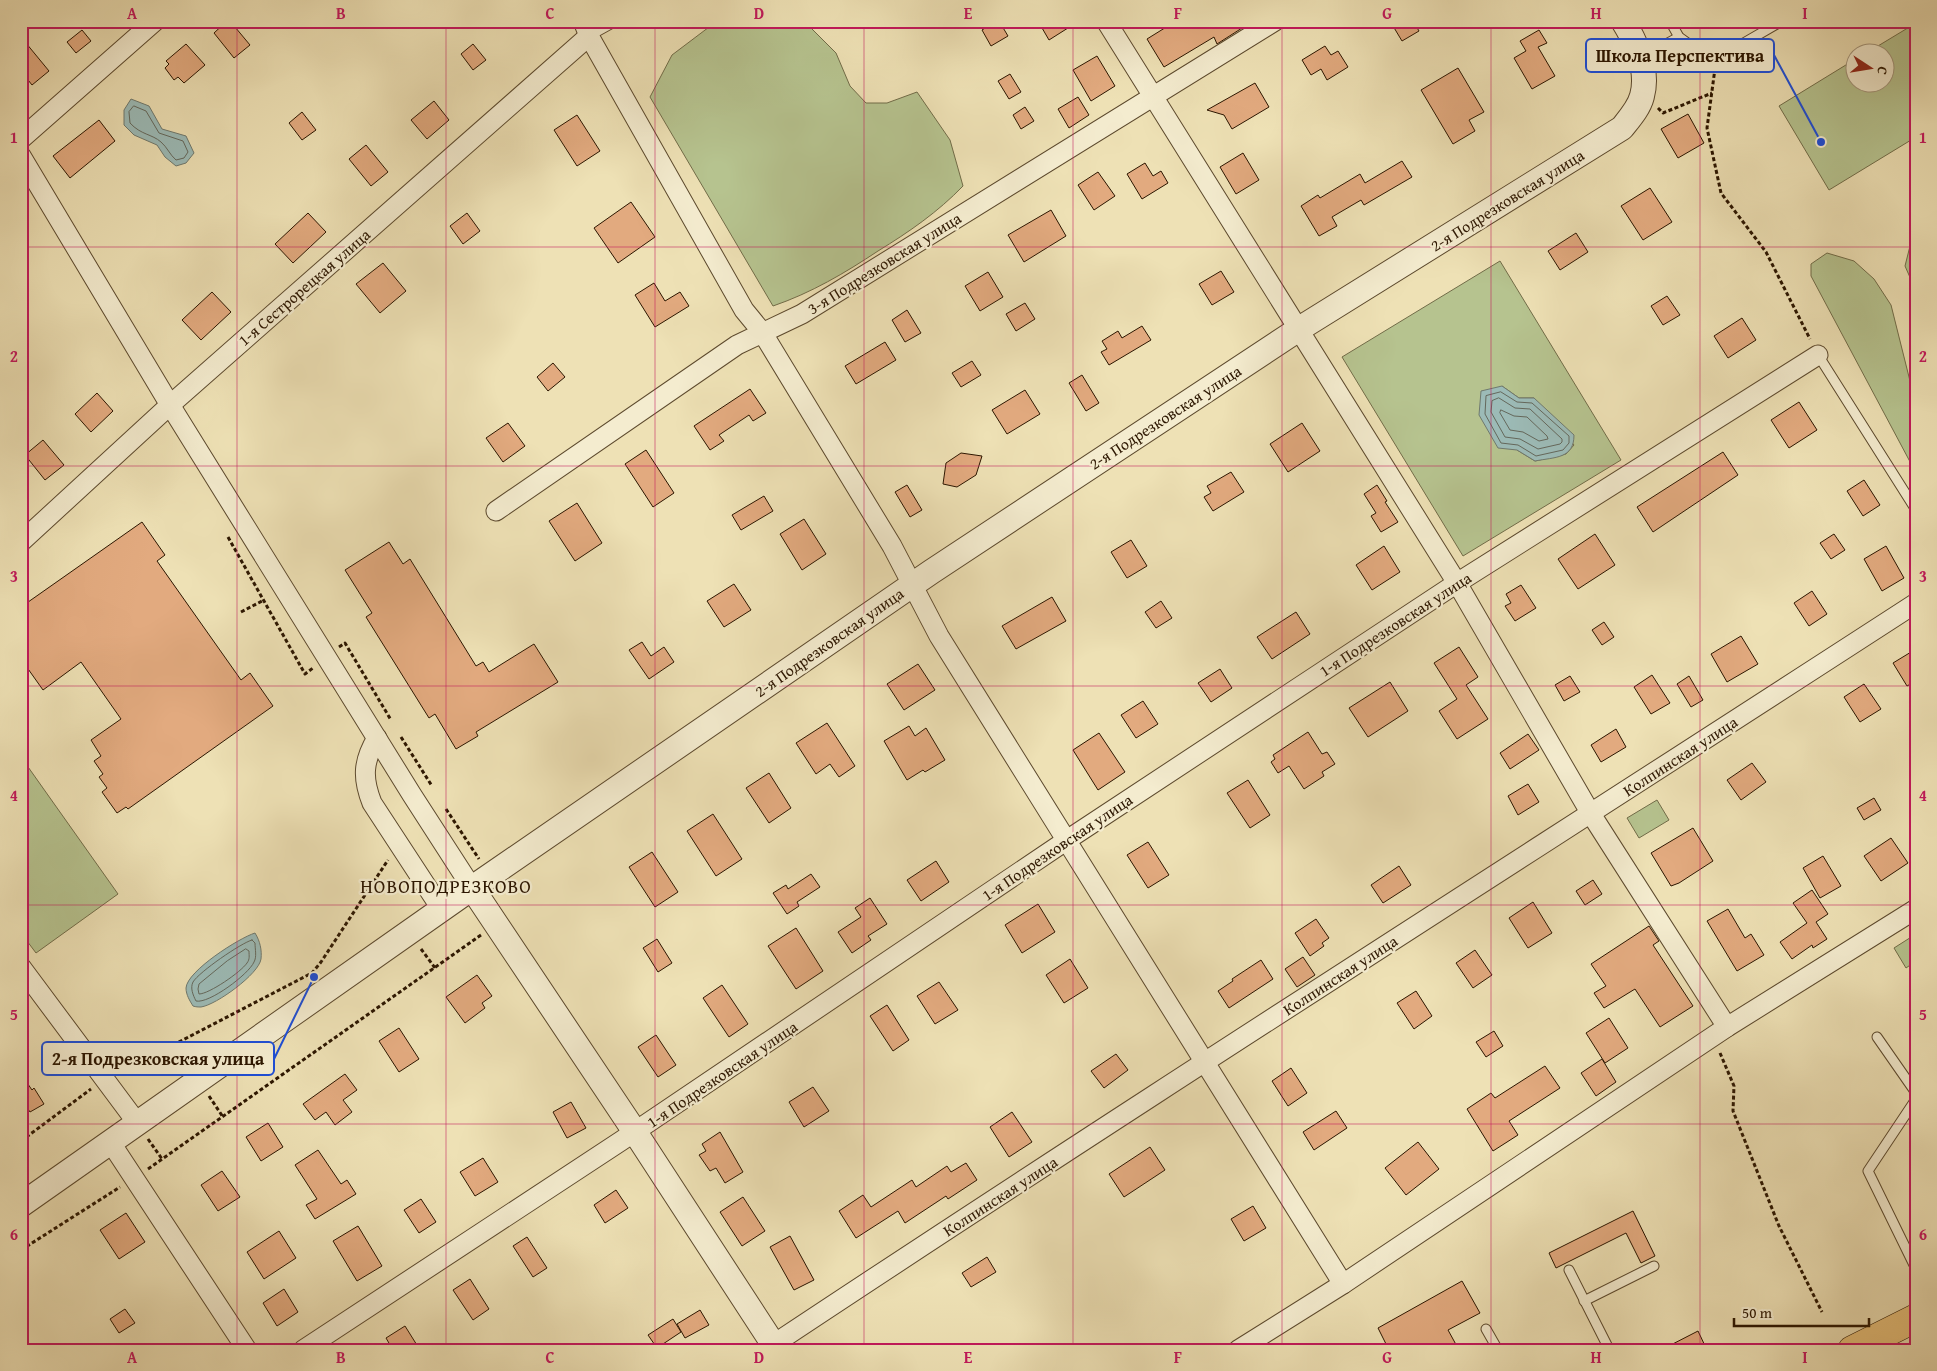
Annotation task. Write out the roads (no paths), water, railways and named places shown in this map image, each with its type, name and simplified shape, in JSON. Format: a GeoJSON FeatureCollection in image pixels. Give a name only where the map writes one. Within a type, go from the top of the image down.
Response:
{"type":"FeatureCollection","features":[{"type":"Feature","properties":{"kind":"highway"},"geometry":{"type":"LineString","coordinates":[[1852,1350],[1916,1318]]}},
{"type":"Feature","properties":{"kind":"street"},"geometry":{"type":"LineString","coordinates":[[21,139],[155,21]]}},
{"type":"Feature","properties":{"kind":"street"},"geometry":{"type":"LineString","coordinates":[[1106,21],[1457,583],[1720,1032]]}},
{"type":"Feature","properties":{"kind":"street","name":"3-я Подрезковская улица"},"geometry":{"type":"LineString","coordinates":[[496,511],[737,345],[802,314],[1275,21]]}},
{"type":"Feature","properties":{"kind":"street"},"geometry":{"type":"LineString","coordinates":[[1623,21],[1633,37],[1640,58]]}},
{"type":"Feature","properties":{"kind":"street"},"geometry":{"type":"LineString","coordinates":[[586,28],[744,310],[762,332],[886,537],[939,636],[1343,1284]]}},
{"type":"Feature","properties":{"kind":"street","name":"1-я Сестрорецкая улица"},"geometry":{"type":"LineString","coordinates":[[21,542],[170,404],[586,28]]}},
{"type":"Feature","properties":{"kind":"street","name":"2-я Подрезковская улица"},"geometry":{"type":"LineString","coordinates":[[21,1205],[472,888],[912,584],[1298,329],[1622,128],[1635,112],[1643,95],[1644,76],[1640,58]]}},
{"type":"Feature","properties":{"kind":"street"},"geometry":{"type":"LineString","coordinates":[[21,156],[170,404],[377,738],[472,888],[635,1132],[772,1348]]}},
{"type":"Feature","properties":{"kind":"street","name":"1-я Подрезковская улица"},"geometry":{"type":"LineString","coordinates":[[303,1350],[635,1132],[1066,840],[1457,583],[1818,355]]}},
{"type":"Feature","properties":{"kind":"street","name":"Колпинская улица"},"geometry":{"type":"LineString","coordinates":[[772,1348],[1204,1062],[1916,603]]}},
{"type":"Feature","properties":{"kind":"street"},"geometry":{"type":"LineString","coordinates":[[377,738],[367,758],[365,771],[366,788],[372,803],[442,910]]}},
{"type":"Feature","properties":{"kind":"street"},"geometry":{"type":"LineString","coordinates":[[1238,1350],[1343,1284],[1720,1032],[1916,909]]}},
{"type":"Feature","properties":{"kind":"street"},"geometry":{"type":"LineString","coordinates":[[21,967],[138,1124]]}},
{"type":"Feature","properties":{"kind":"street"},"geometry":{"type":"LineString","coordinates":[[111,1143],[247,1350]]}},
{"type":"Feature","properties":{"kind":"lane"},"geometry":{"type":"LineString","coordinates":[[586,28],[616,21]]}},
{"type":"Feature","properties":{"kind":"lane"},"geometry":{"type":"LineString","coordinates":[[1670,21],[1679,37],[1693,47],[1717,51],[1730,51],[1782,21]]}},
{"type":"Feature","properties":{"kind":"lane"},"geometry":{"type":"LineString","coordinates":[[1640,58],[1679,37]]}},
{"type":"Feature","properties":{"kind":"lane"},"geometry":{"type":"LineString","coordinates":[[1818,355],[1916,510]]}},
{"type":"Feature","properties":{"kind":"lane"},"geometry":{"type":"LineString","coordinates":[[1877,1037],[1916,1093]]}},
{"type":"Feature","properties":{"kind":"lane"},"geometry":{"type":"LineString","coordinates":[[1916,1099],[1868,1171],[1916,1269]]}},
{"type":"Feature","properties":{"kind":"lane"},"geometry":{"type":"LineString","coordinates":[[1584,1301],[1654,1266]]}},
{"type":"Feature","properties":{"kind":"lane"},"geometry":{"type":"LineString","coordinates":[[1569,1270],[1608,1349],[1606,1350]]}},
{"type":"Feature","properties":{"kind":"lane"},"geometry":{"type":"LineString","coordinates":[[1486,1329],[1498,1350]]}},
{"type":"Feature","properties":{"kind":"water"},"geometry":{"type":"Polygon","coordinates":[[[131,99],[149,106],[162,129],[186,136],[194,153],[186,163],[176,166],[165,157],[157,145],[134,135],[124,125],[124,110],[131,99]]]}},
{"type":"Feature","properties":{"kind":"water"},"geometry":{"type":"Polygon","coordinates":[[[1502,386],[1519,398],[1534,398],[1574,435],[1571,449],[1562,456],[1535,461],[1517,450],[1498,448],[1479,415],[1481,391],[1502,386]]]}},
{"type":"Feature","properties":{"kind":"water"},"geometry":{"type":"Polygon","coordinates":[[[255,933],[261,949],[261,959],[253,973],[236,988],[216,1001],[201,1007],[193,1006],[187,995],[186,988],[195,973],[226,948],[255,933]]]}},
{"type":"Feature","properties":{"kind":"place","name":"Школа Перспектива"},"geometry":{"type":"Point","coordinates":[1821,142]}},
{"type":"Feature","properties":{"kind":"place","name":"2-я Подрезковская улица"},"geometry":{"type":"Point","coordinates":[314,977]}},
{"type":"Feature","properties":{"kind":"district","name":"НОВОПОДРЕЗКОВО"},"geometry":{"type":"Point","coordinates":[446,886]}}]}
